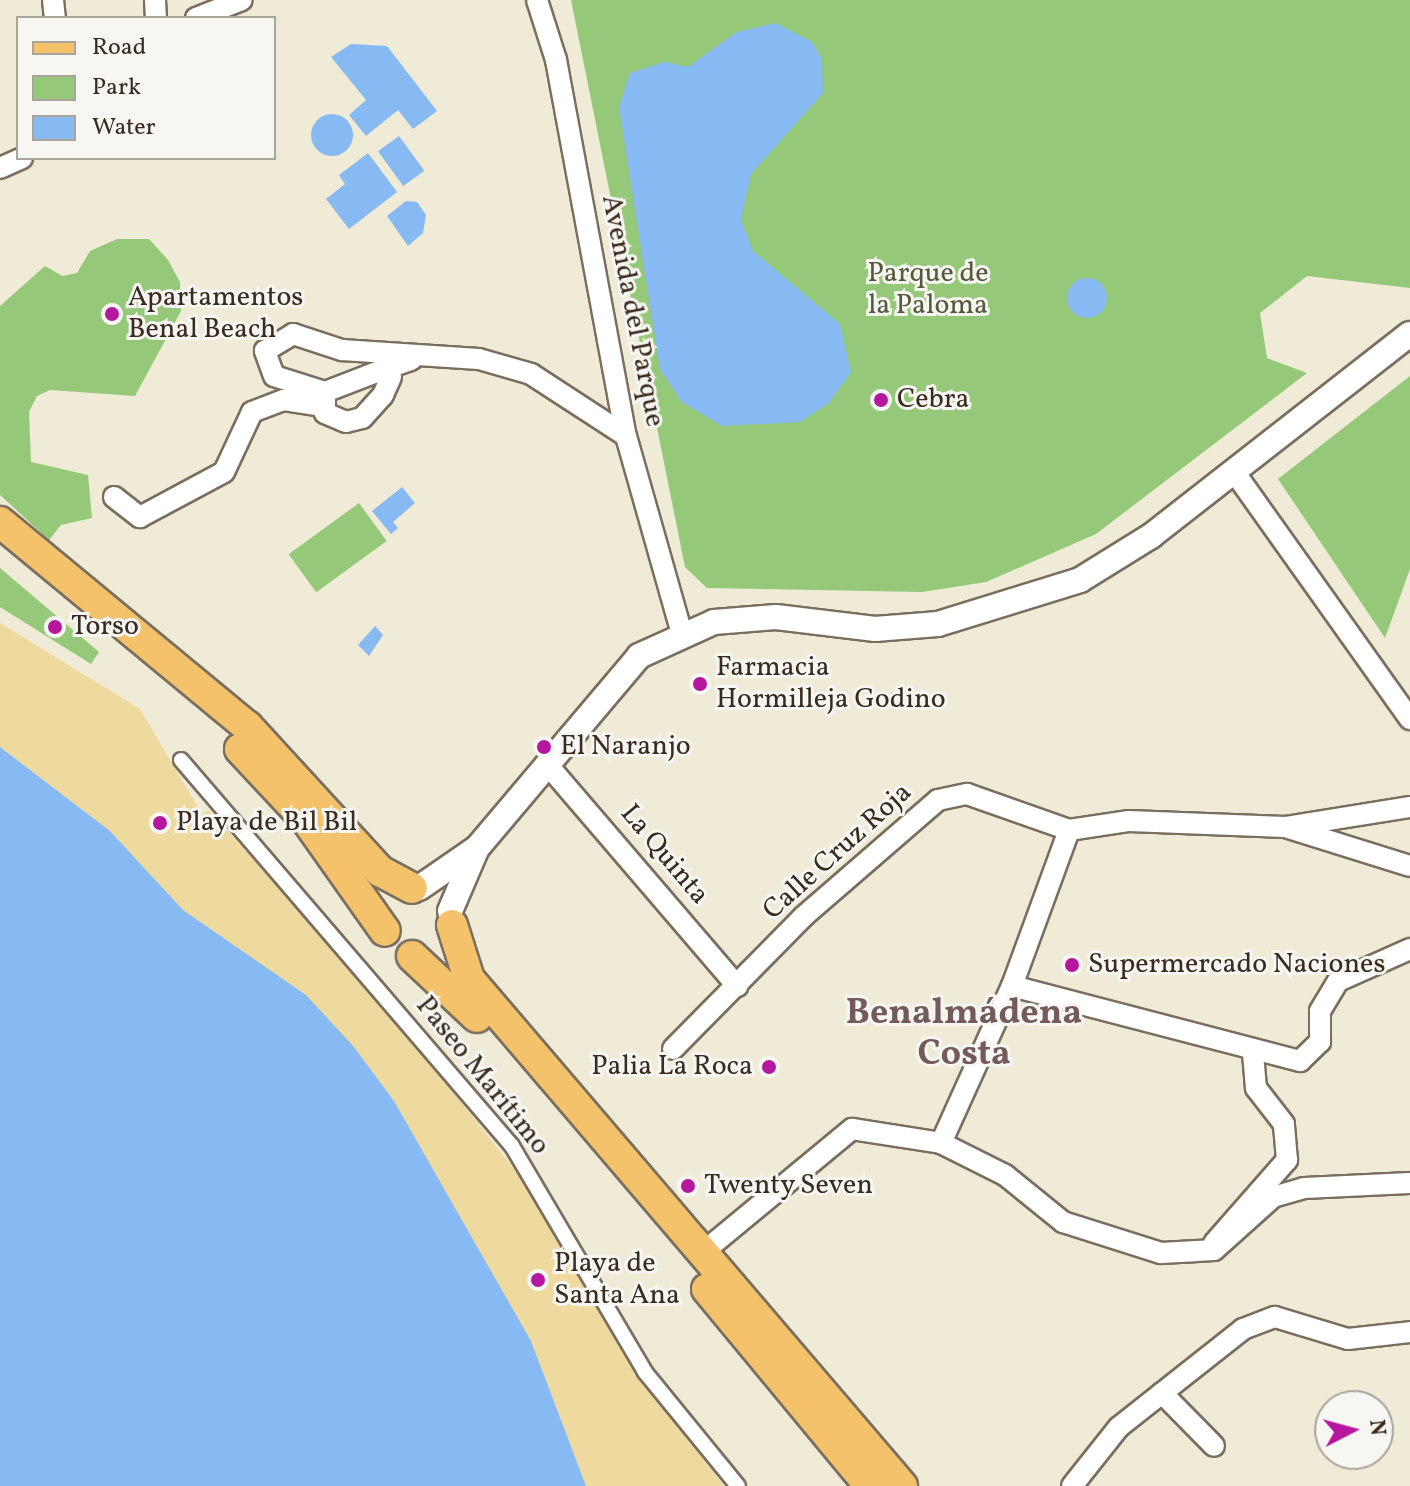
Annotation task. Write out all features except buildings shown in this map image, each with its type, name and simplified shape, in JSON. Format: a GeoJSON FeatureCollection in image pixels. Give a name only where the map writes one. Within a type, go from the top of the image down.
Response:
{"type":"FeatureCollection","features":[{"type":"Feature","properties":{"kind":"main road"},"geometry":{"type":"LineString","coordinates":[[0,522],[247,726],[380,871],[438,895],[453,911],[469,979],[902,1486]]}},
{"type":"Feature","properties":{"kind":"main road"},"geometry":{"type":"LineString","coordinates":[[0,547],[233,741],[308,822],[385,931],[461,998],[870,1486]]}},
{"type":"Feature","properties":{"kind":"main road"},"geometry":{"type":"LineString","coordinates":[[385,931],[386,909],[416,888]]}},
{"type":"Feature","properties":{"kind":"main road"},"geometry":{"type":"LineString","coordinates":[[412,956],[434,952],[453,911]]}},
{"type":"Feature","properties":{"kind":"street"},"geometry":{"type":"LineString","coordinates":[[201,16],[242,0]]}},
{"type":"Feature","properties":{"kind":"street","name":"Avenida del Parque"},"geometry":{"type":"LineString","coordinates":[[537,0],[556,60],[626,436],[681,631]]}},
{"type":"Feature","properties":{"kind":"street"},"geometry":{"type":"LineString","coordinates":[[382,370],[390,373],[387,386],[362,418],[332,419],[324,399],[274,376],[265,351],[293,334],[342,350],[479,359],[531,374],[626,436]]}},
{"type":"Feature","properties":{"kind":"street"},"geometry":{"type":"LineString","coordinates":[[416,888],[477,848],[606,689],[681,631],[776,617],[875,629],[1003,609],[1080,580],[1235,473],[1410,334]]}},
{"type":"Feature","properties":{"kind":"street"},"geometry":{"type":"LineString","coordinates":[[114,497],[140,517],[224,472],[252,412],[284,400],[324,399],[382,370],[426,355]]}},
{"type":"Feature","properties":{"kind":"street"},"geometry":{"type":"LineString","coordinates":[[1235,473],[1410,719]]}},
{"type":"Feature","properties":{"kind":"street","name":"Paseo Marítimo"},"geometry":{"type":"LineString","coordinates":[[181,760],[512,1146],[645,1372],[738,1486]]}},
{"type":"Feature","properties":{"kind":"street","name":"La Quinta"},"geometry":{"type":"LineString","coordinates":[[546,763],[737,986]]}},
{"type":"Feature","properties":{"kind":"street","name":"Calle Cruz Roja"},"geometry":{"type":"LineString","coordinates":[[673,1049],[904,822],[938,800],[967,794],[1069,830],[1129,821],[1285,827],[1410,807]]}},
{"type":"Feature","properties":{"kind":"street"},"geometry":{"type":"LineString","coordinates":[[1285,827],[1410,866]]}},
{"type":"Feature","properties":{"kind":"street"},"geometry":{"type":"LineString","coordinates":[[941,1143],[1012,986],[1069,830]]}},
{"type":"Feature","properties":{"kind":"street"},"geometry":{"type":"LineString","coordinates":[[453,911],[477,848]]}},
{"type":"Feature","properties":{"kind":"street"},"geometry":{"type":"LineString","coordinates":[[1012,986],[1253,1054],[1300,1061],[1314,1051],[1320,1011],[1338,981],[1410,949]]}},
{"type":"Feature","properties":{"kind":"street"},"geometry":{"type":"LineString","coordinates":[[1214,1250],[1214,1237],[1287,1160],[1284,1124],[1256,1088],[1253,1054]]}},
{"type":"Feature","properties":{"kind":"street"},"geometry":{"type":"LineString","coordinates":[[702,1253],[852,1129],[941,1143],[1005,1175],[1063,1222],[1161,1253],[1214,1250],[1273,1197],[1304,1188],[1410,1183]]}},
{"type":"Feature","properties":{"kind":"street"},"geometry":{"type":"LineString","coordinates":[[1072,1486],[1119,1427],[1243,1329],[1275,1317],[1348,1339],[1410,1332]]}},
{"type":"Feature","properties":{"kind":"street"},"geometry":{"type":"LineString","coordinates":[[1162,1393],[1214,1446]]}},
{"type":"Feature","properties":{"kind":"green space","name":"Parque de la Paloma"},"geometry":{"type":"Polygon","coordinates":[[[571,0],[1410,0],[1410,288],[1307,276],[1260,313],[1267,358],[1307,373],[1096,534],[986,582],[922,592],[707,588],[685,567],[571,0]]]}},
{"type":"Feature","properties":{"kind":"green space"},"geometry":{"type":"Polygon","coordinates":[[[117,239],[149,239],[168,260],[180,282],[181,311],[135,396],[50,390],[37,396],[29,412],[31,462],[88,475],[92,518],[61,525],[49,540],[0,495],[0,306],[45,266],[62,276],[77,273],[90,251],[117,239]]]}},
{"type":"Feature","properties":{"kind":"green space"},"geometry":{"type":"Polygon","coordinates":[[[1410,376],[1410,569],[1385,638],[1278,479],[1410,376]]]}},
{"type":"Feature","properties":{"kind":"green space"},"geometry":{"type":"Polygon","coordinates":[[[359,503],[387,541],[316,592],[289,554],[359,503]]]}},
{"type":"Feature","properties":{"kind":"green space"},"geometry":{"type":"Polygon","coordinates":[[[0,568],[99,652],[91,664],[0,607],[0,568]]]}},
{"type":"Feature","properties":{"kind":"sand"},"geometry":{"type":"Polygon","coordinates":[[[0,623],[140,709],[202,814],[208,810],[362,978],[527,1185],[633,1370],[724,1486],[586,1486],[531,1341],[394,1101],[354,1047],[183,910],[110,831],[0,747],[0,623]]]}},
{"type":"Feature","properties":{"kind":"water"},"geometry":{"type":"Polygon","coordinates":[[[776,23],[812,42],[822,59],[823,93],[751,174],[741,220],[753,251],[840,324],[851,372],[829,403],[800,422],[722,426],[682,402],[660,369],[619,107],[630,73],[664,62],[688,67],[737,32],[776,23]]]}},
{"type":"Feature","properties":{"kind":"water"},"geometry":{"type":"Polygon","coordinates":[[[351,44],[387,46],[437,111],[413,129],[398,110],[366,136],[349,115],[366,100],[331,57],[351,44]]]}},
{"type":"Feature","properties":{"kind":"water"},"geometry":{"type":"Polygon","coordinates":[[[332,114],[347,120],[353,135],[347,150],[332,156],[317,150],[311,135],[317,120],[332,114]]]}},
{"type":"Feature","properties":{"kind":"water"},"geometry":{"type":"Polygon","coordinates":[[[399,136],[424,171],[403,186],[378,151],[399,136]]]}},
{"type":"Feature","properties":{"kind":"water"},"geometry":{"type":"Polygon","coordinates":[[[368,153],[397,192],[349,229],[326,199],[345,184],[339,175],[368,153]]]}},
{"type":"Feature","properties":{"kind":"water"},"geometry":{"type":"Polygon","coordinates":[[[406,201],[417,202],[426,215],[423,233],[408,246],[387,216],[406,201]]]}},
{"type":"Feature","properties":{"kind":"water"},"geometry":{"type":"Polygon","coordinates":[[[1087,278],[1101,284],[1107,298],[1101,312],[1087,318],[1073,312],[1067,298],[1073,284],[1087,278]]]}},
{"type":"Feature","properties":{"kind":"water"},"geometry":{"type":"Polygon","coordinates":[[[402,487],[415,503],[393,522],[398,528],[391,534],[372,511],[402,487]]]}},
{"type":"Feature","properties":{"kind":"water"},"geometry":{"type":"Polygon","coordinates":[[[375,626],[383,635],[369,656],[358,645],[375,626]]]}},
{"type":"Feature","properties":{"kind":"water"},"geometry":{"type":"Polygon","coordinates":[[[0,747],[110,831],[183,910],[306,995],[354,1047],[394,1101],[531,1341],[586,1486],[0,1486],[0,747]]]}},
{"type":"Feature","properties":{"kind":"place","name":"Apartamentos Benal Beach"},"geometry":{"type":"Point","coordinates":[112,314]}},
{"type":"Feature","properties":{"kind":"place","name":"Cebra"},"geometry":{"type":"Point","coordinates":[881,400]}},
{"type":"Feature","properties":{"kind":"place","name":"Torso"},"geometry":{"type":"Point","coordinates":[55,627]}},
{"type":"Feature","properties":{"kind":"place","name":"Farmacia Hormilleja Godino"},"geometry":{"type":"Point","coordinates":[700,684]}},
{"type":"Feature","properties":{"kind":"place","name":"El Naranjo"},"geometry":{"type":"Point","coordinates":[544,747]}},
{"type":"Feature","properties":{"kind":"place","name":"Playa de Bil Bil"},"geometry":{"type":"Point","coordinates":[160,823]}},
{"type":"Feature","properties":{"kind":"place","name":"Supermercado Naciones"},"geometry":{"type":"Point","coordinates":[1072,965]}},
{"type":"Feature","properties":{"kind":"place","name":"Palia La Roca"},"geometry":{"type":"Point","coordinates":[769,1067]}},
{"type":"Feature","properties":{"kind":"place","name":"Twenty Seven"},"geometry":{"type":"Point","coordinates":[688,1186]}},
{"type":"Feature","properties":{"kind":"place","name":"Playa de Santa Ana"},"geometry":{"type":"Point","coordinates":[538,1280]}},
{"type":"Feature","properties":{"kind":"district","name":"Benalmádena Costa"},"geometry":{"type":"Point","coordinates":[964,1034]}}]}
